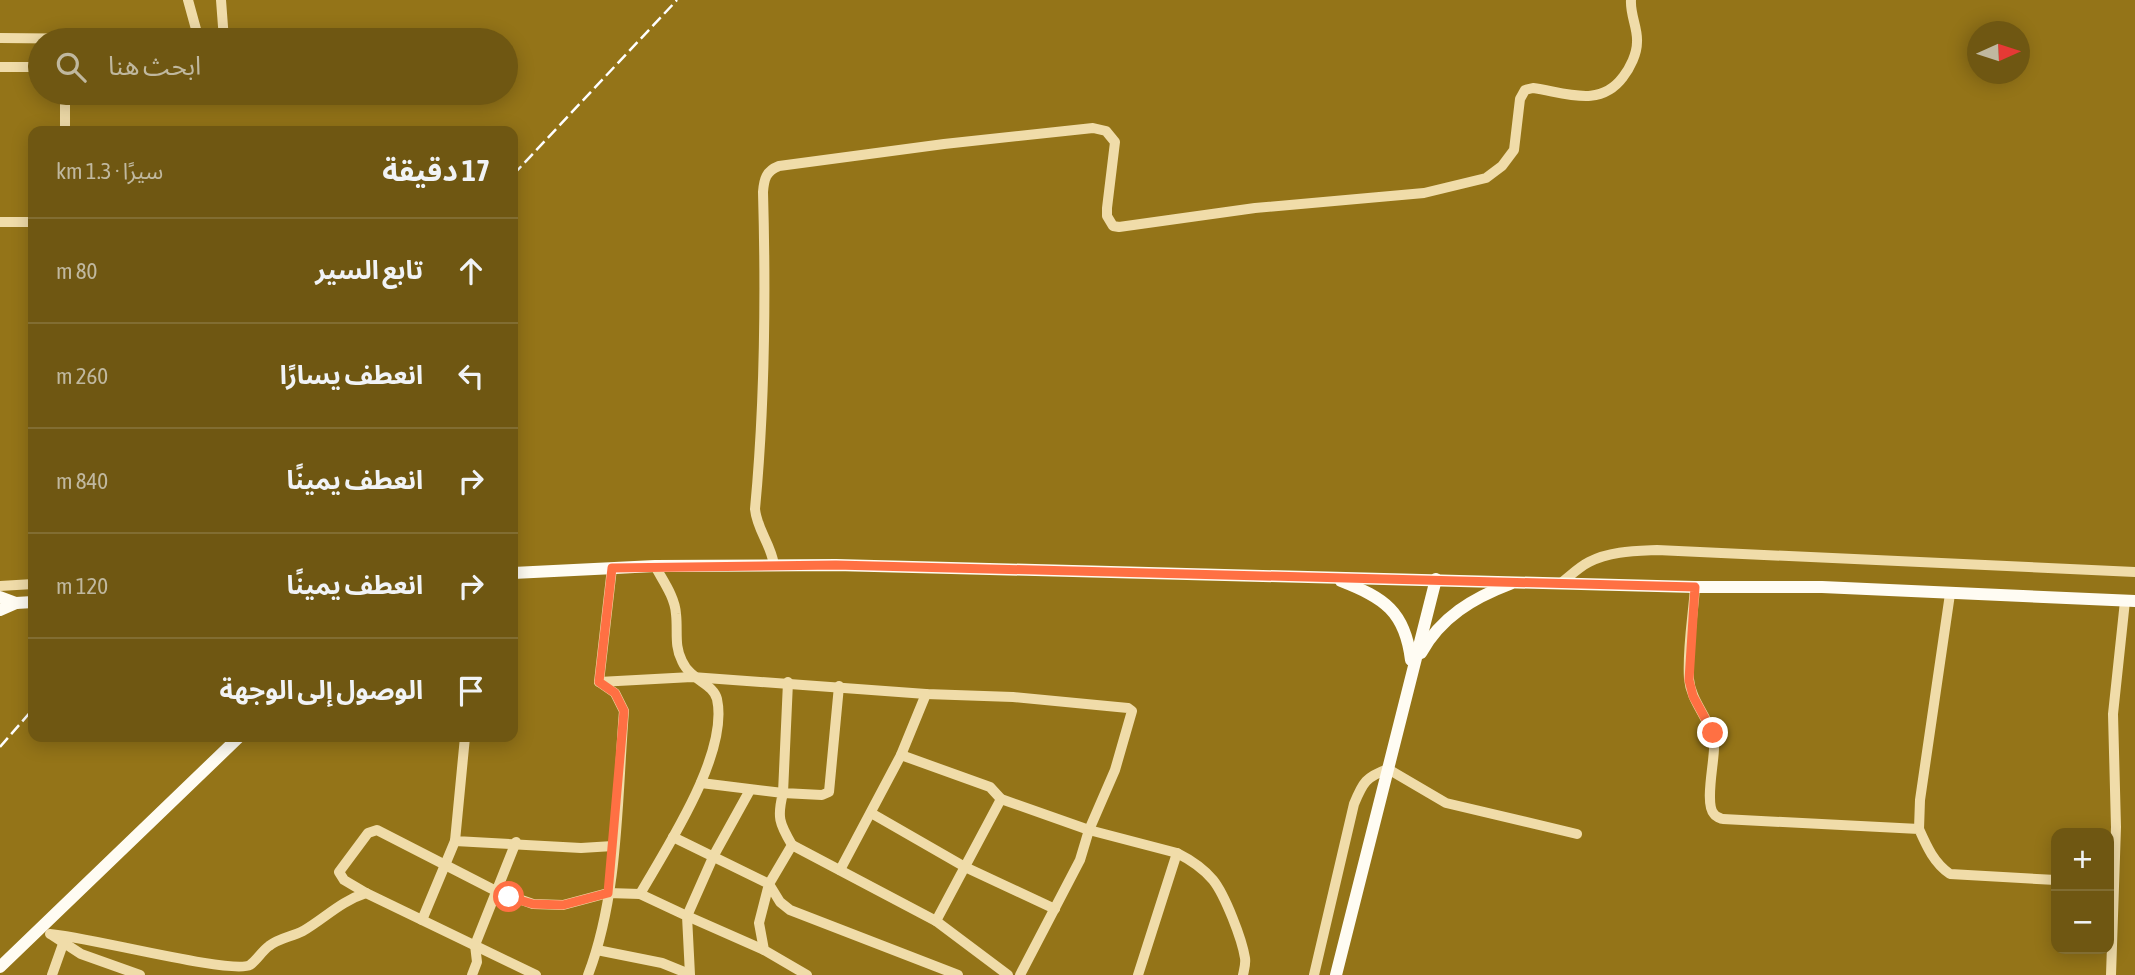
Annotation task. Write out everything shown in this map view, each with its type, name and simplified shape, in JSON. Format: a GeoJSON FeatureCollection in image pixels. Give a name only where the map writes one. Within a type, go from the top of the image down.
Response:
{"type":"FeatureCollection","features":[{"type":"Feature","properties":{"kind":"main road"},"geometry":{"type":"LineString","coordinates":[[518,573],[655,566],[774,565],[1695,587],[1822,587],[2130,601]]}},
{"type":"Feature","properties":{"kind":"main road"},"geometry":{"type":"LineString","coordinates":[[1331,577],[1380,598],[1392,609],[1407,634],[1413,669]]}},
{"type":"Feature","properties":{"kind":"main road"},"geometry":{"type":"LineString","coordinates":[[1336,975],[1436,579]]}},
{"type":"Feature","properties":{"kind":"main road"},"geometry":{"type":"LineString","coordinates":[[1413,669],[1429,638],[1458,610],[1487,593],[1517,582]]}},
{"type":"Feature","properties":{"kind":"main road"},"geometry":{"type":"LineString","coordinates":[[0,597],[16,603]]}},
{"type":"Feature","properties":{"kind":"main road"},"geometry":{"type":"LineString","coordinates":[[0,610],[16,603],[28,602]]}},
{"type":"Feature","properties":{"kind":"main road"},"geometry":{"type":"LineString","coordinates":[[0,967],[46,930],[136,833],[234,742]]}},
{"type":"Feature","properties":{"kind":"street"},"geometry":{"type":"LineString","coordinates":[[188,0],[196,28]]}},
{"type":"Feature","properties":{"kind":"street"},"geometry":{"type":"LineString","coordinates":[[221,0],[223,28]]}},
{"type":"Feature","properties":{"kind":"street"},"geometry":{"type":"LineString","coordinates":[[774,565],[772,551],[756,521],[755,509],[762,436],[765,307],[763,192],[764,180],[769,170],[779,166],[944,144],[1093,128],[1106,131],[1115,142],[1107,216],[1113,226],[1255,208],[1424,194],[1486,178],[1502,166],[1514,150],[1520,99],[1525,90],[1533,88],[1597,96],[1615,87],[1627,73],[1635,54],[1637,40],[1630,13],[1631,0]]}},
{"type":"Feature","properties":{"kind":"street"},"geometry":{"type":"LineString","coordinates":[[0,38],[28,38]]}},
{"type":"Feature","properties":{"kind":"street"},"geometry":{"type":"LineString","coordinates":[[0,67],[28,67]]}},
{"type":"Feature","properties":{"kind":"street"},"geometry":{"type":"LineString","coordinates":[[65,105],[65,126]]}},
{"type":"Feature","properties":{"kind":"street"},"geometry":{"type":"LineString","coordinates":[[0,222],[28,222]]}},
{"type":"Feature","properties":{"kind":"street"},"geometry":{"type":"LineString","coordinates":[[1561,583],[1589,562],[1608,555],[1657,550],[2135,572]]}},
{"type":"Feature","properties":{"kind":"street"},"geometry":{"type":"LineString","coordinates":[[640,894],[701,783],[716,732],[717,699],[713,689],[692,677],[682,661],[676,642],[676,612],[655,566]]}},
{"type":"Feature","properties":{"kind":"street"},"geometry":{"type":"LineString","coordinates":[[599,682],[612,568]]}},
{"type":"Feature","properties":{"kind":"street"},"geometry":{"type":"LineString","coordinates":[[0,586],[28,584]]}},
{"type":"Feature","properties":{"kind":"street"},"geometry":{"type":"LineString","coordinates":[[1695,587],[1689,680],[1693,696],[1713,733],[1710,799],[1714,815],[1723,819],[1919,829]]}},
{"type":"Feature","properties":{"kind":"street"},"geometry":{"type":"LineString","coordinates":[[1950,594],[1920,800],[1919,829],[1929,851],[1942,869],[1950,874],[2051,880]]}},
{"type":"Feature","properties":{"kind":"street"},"geometry":{"type":"LineString","coordinates":[[2114,849],[2116,827],[2113,714],[2130,601]]}},
{"type":"Feature","properties":{"kind":"street"},"geometry":{"type":"LineString","coordinates":[[599,682],[692,677],[926,694],[1013,697],[1128,708],[1132,711],[1115,770],[1089,830],[1076,870],[1020,975]]}},
{"type":"Feature","properties":{"kind":"street"},"geometry":{"type":"LineString","coordinates":[[588,975],[597,950],[608,893],[624,711],[615,693],[599,682]]}},
{"type":"Feature","properties":{"kind":"street"},"geometry":{"type":"LineString","coordinates":[[788,682],[783,793],[778,811],[779,822],[792,845],[936,921],[1008,975]]}},
{"type":"Feature","properties":{"kind":"street"},"geometry":{"type":"LineString","coordinates":[[701,783],[783,793],[822,795],[828,792],[839,686]]}},
{"type":"Feature","properties":{"kind":"street"},"geometry":{"type":"LineString","coordinates":[[840,870],[901,755],[926,694]]}},
{"type":"Feature","properties":{"kind":"street"},"geometry":{"type":"LineString","coordinates":[[422,920],[455,841],[465,742]]}},
{"type":"Feature","properties":{"kind":"street"},"geometry":{"type":"LineString","coordinates":[[901,755],[990,787],[1001,799],[1089,830],[1177,853],[1201,867],[1215,883],[1242,950],[1245,960],[1243,975]]}},
{"type":"Feature","properties":{"kind":"street"},"geometry":{"type":"LineString","coordinates":[[1314,975],[1354,804],[1362,786],[1371,775],[1388,769],[1446,803],[1577,834]]}},
{"type":"Feature","properties":{"kind":"street"},"geometry":{"type":"LineString","coordinates":[[597,950],[662,963],[690,975],[687,916],[714,855],[750,790]]}},
{"type":"Feature","properties":{"kind":"street"},"geometry":{"type":"LineString","coordinates":[[936,921],[1001,799]]}},
{"type":"Feature","properties":{"kind":"street"},"geometry":{"type":"LineString","coordinates":[[872,813],[965,867],[1055,909]]}},
{"type":"Feature","properties":{"kind":"street"},"geometry":{"type":"LineString","coordinates":[[536,975],[366,892],[344,880],[339,872],[364,837],[373,831],[380,831],[496,891],[522,901],[541,905],[563,905],[608,893],[640,894],[764,950],[807,975]]}},
{"type":"Feature","properties":{"kind":"street"},"geometry":{"type":"LineString","coordinates":[[673,836],[769,884],[780,902],[790,910],[958,975]]}},
{"type":"Feature","properties":{"kind":"street"},"geometry":{"type":"LineString","coordinates":[[455,841],[516,842],[581,848],[613,846]]}},
{"type":"Feature","properties":{"kind":"street"},"geometry":{"type":"LineString","coordinates":[[472,975],[477,962],[475,945],[516,842]]}},
{"type":"Feature","properties":{"kind":"street"},"geometry":{"type":"LineString","coordinates":[[764,950],[759,923],[769,884],[792,845]]}},
{"type":"Feature","properties":{"kind":"street"},"geometry":{"type":"LineString","coordinates":[[1138,975],[1177,853]]}},
{"type":"Feature","properties":{"kind":"street"},"geometry":{"type":"LineString","coordinates":[[2111,891],[2111,975]]}},
{"type":"Feature","properties":{"kind":"street"},"geometry":{"type":"LineString","coordinates":[[46,930],[153,954],[218,966],[244,967],[250,965],[265,948],[277,940],[300,932],[344,901],[366,892]]}},
{"type":"Feature","properties":{"kind":"street"},"geometry":{"type":"LineString","coordinates":[[46,930],[81,954],[140,975]]}},
{"type":"Feature","properties":{"kind":"street"},"geometry":{"type":"LineString","coordinates":[[52,975],[63,944]]}},
{"type":"Feature","properties":{"kind":"railway"},"geometry":{"type":"LineString","coordinates":[[518,170],[677,0]]}},
{"type":"Feature","properties":{"kind":"railway"},"geometry":{"type":"LineString","coordinates":[[0,747],[28,715]]}},
{"type":"Feature","properties":{"kind":"route"},"geometry":{"type":"LineString","coordinates":[[509,897],[533,904],[563,905],[592,895],[608,893],[624,711],[615,693],[599,682],[612,568],[836,565],[1695,587],[1689,680],[1693,696],[1713,733]]}}]}
